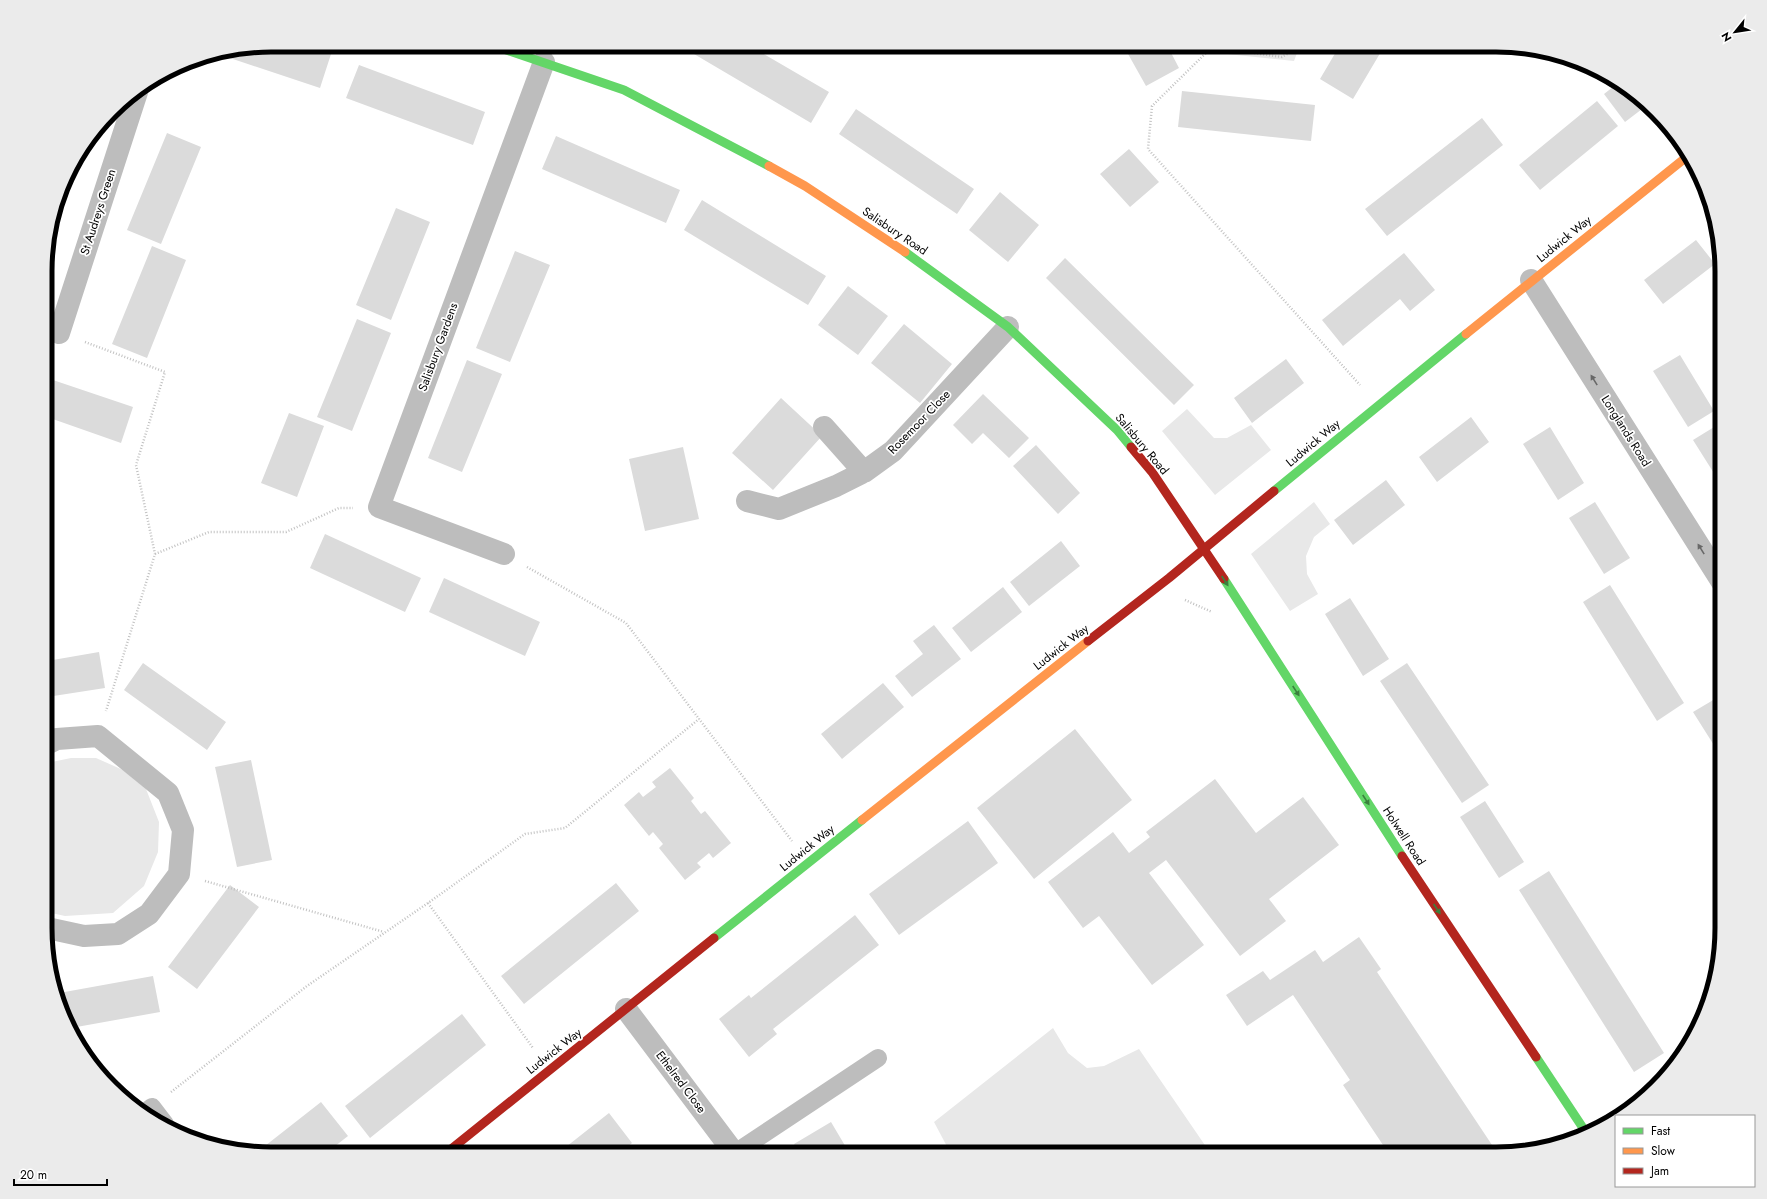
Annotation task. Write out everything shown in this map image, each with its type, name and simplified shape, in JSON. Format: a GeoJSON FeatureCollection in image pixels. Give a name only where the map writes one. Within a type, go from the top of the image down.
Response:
{"type":"FeatureCollection","features":[{"type":"Feature","properties":{"kind":"street","name":"Salisbury Road"},"geometry":{"type":"LineString","coordinates":[[513,52],[624,90],[714,136],[805,186],[910,255],[1008,327],[1117,430],[1152,472],[1204,548]]}},
{"type":"Feature","properties":{"kind":"street","name":"Salisbury Gardens"},"geometry":{"type":"LineString","coordinates":[[379,507],[544,62]]}},
{"type":"Feature","properties":{"kind":"street","name":"St Audreys Green"},"geometry":{"type":"LineString","coordinates":[[59,333],[134,100]]}},
{"type":"Feature","properties":{"kind":"street","name":"Ludwick Way"},"geometry":{"type":"LineString","coordinates":[[454,1147],[808,862],[1169,578],[1531,280],[1684,159]]}},
{"type":"Feature","properties":{"kind":"street","name":"Longlands Road"},"geometry":{"type":"LineString","coordinates":[[1531,280],[1715,571]]}},
{"type":"Feature","properties":{"kind":"street","name":"Rosemoor Close"},"geometry":{"type":"LineString","coordinates":[[746,501],[779,509],[836,486],[864,472],[893,451],[1008,327]]}},
{"type":"Feature","properties":{"kind":"street"},"geometry":{"type":"LineString","coordinates":[[824,427],[864,472]]}},
{"type":"Feature","properties":{"kind":"street"},"geometry":{"type":"LineString","coordinates":[[379,507],[504,554]]}},
{"type":"Feature","properties":{"kind":"street","name":"Holwell Road"},"geometry":{"type":"LineString","coordinates":[[1204,548],[1398,850],[1583,1128]]}},
{"type":"Feature","properties":{"kind":"street"},"geometry":{"type":"LineString","coordinates":[[52,742],[57,739],[98,736],[168,793],[183,830],[179,874],[148,914],[118,934],[84,936],[52,929]]}},
{"type":"Feature","properties":{"kind":"street","name":"Ethelred Close"},"geometry":{"type":"LineString","coordinates":[[626,1009],[730,1147]]}},
{"type":"Feature","properties":{"kind":"lane"},"geometry":{"type":"LineString","coordinates":[[744,1147],[878,1058]]}},
{"type":"Feature","properties":{"kind":"path"},"geometry":{"type":"LineString","coordinates":[[1206,52],[1152,106],[1148,149],[1378,405]]}},
{"type":"Feature","properties":{"kind":"path"},"geometry":{"type":"LineString","coordinates":[[1250,52],[1282,57],[1290,52]]}},
{"type":"Feature","properties":{"kind":"path"},"geometry":{"type":"LineString","coordinates":[[59,333],[165,372],[136,465],[155,554],[98,736]]}},
{"type":"Feature","properties":{"kind":"path"},"geometry":{"type":"LineString","coordinates":[[155,554],[209,532],[286,532],[339,508],[379,507]]}},
{"type":"Feature","properties":{"kind":"path"},"geometry":{"type":"LineString","coordinates":[[504,554],[626,623],[808,862]]}},
{"type":"Feature","properties":{"kind":"path"},"geometry":{"type":"LineString","coordinates":[[1169,578],[1186,600],[1216,614]]}},
{"type":"Feature","properties":{"kind":"path"},"geometry":{"type":"LineString","coordinates":[[148,1110],[306,986],[385,933],[525,834],[565,828],[700,719]]}},
{"type":"Feature","properties":{"kind":"path"},"geometry":{"type":"LineString","coordinates":[[179,874],[385,933]]}},
{"type":"Feature","properties":{"kind":"path"},"geometry":{"type":"LineString","coordinates":[[428,903],[549,1070]]}},
{"type":"Feature","properties":{"kind":"shaded area"},"geometry":{"type":"Polygon","coordinates":[[[1208,52],[1297,52],[1294,61],[1208,52]]]}},
{"type":"Feature","properties":{"kind":"shaded area"},"geometry":{"type":"Polygon","coordinates":[[[1187,409],[1214,438],[1227,438],[1251,425],[1271,450],[1215,495],[1162,431],[1187,409]]]}},
{"type":"Feature","properties":{"kind":"shaded area"},"geometry":{"type":"Polygon","coordinates":[[[1314,502],[1330,524],[1314,537],[1306,556],[1307,574],[1318,594],[1290,611],[1251,554],[1314,502]]]}},
{"type":"Feature","properties":{"kind":"shaded area"},"geometry":{"type":"Polygon","coordinates":[[[71,758],[96,758],[123,770],[146,789],[159,822],[158,852],[144,886],[113,913],[65,916],[52,913],[52,762],[71,758]]]}},
{"type":"Feature","properties":{"kind":"shaded area"},"geometry":{"type":"Polygon","coordinates":[[[1053,1028],[1068,1053],[1087,1068],[1104,1066],[1139,1049],[1206,1147],[947,1147],[934,1122],[1053,1028]]]}},
{"type":"Feature","properties":{"kind":"building"},"geometry":{"type":"Polygon","coordinates":[[[257,52],[325,52],[331,54],[320,88],[226,57],[257,52]]]}},
{"type":"Feature","properties":{"kind":"building"},"geometry":{"type":"Polygon","coordinates":[[[695,52],[760,52],[829,92],[811,123],[694,54],[695,52]]]}},
{"type":"Feature","properties":{"kind":"building"},"geometry":{"type":"Polygon","coordinates":[[[1127,52],[1171,52],[1179,68],[1146,86],[1127,52]]]}},
{"type":"Feature","properties":{"kind":"building"},"geometry":{"type":"Polygon","coordinates":[[[1336,52],[1381,52],[1353,99],[1320,79],[1336,52]]]}},
{"type":"Feature","properties":{"kind":"building"},"geometry":{"type":"Polygon","coordinates":[[[359,65],[485,112],[473,145],[346,98],[359,65]]]}},
{"type":"Feature","properties":{"kind":"building"},"geometry":{"type":"Polygon","coordinates":[[[1614,86],[1643,108],[1625,122],[1604,94],[1614,86]]]}},
{"type":"Feature","properties":{"kind":"building"},"geometry":{"type":"Polygon","coordinates":[[[1182,91],[1315,105],[1311,141],[1178,127],[1182,91]]]}},
{"type":"Feature","properties":{"kind":"building"},"geometry":{"type":"Polygon","coordinates":[[[1597,101],[1618,126],[1540,190],[1519,165],[1597,101]]]}},
{"type":"Feature","properties":{"kind":"building"},"geometry":{"type":"Polygon","coordinates":[[[856,109],[974,189],[957,214],[839,134],[856,109]]]}},
{"type":"Feature","properties":{"kind":"building"},"geometry":{"type":"Polygon","coordinates":[[[1482,118],[1503,145],[1387,236],[1365,209],[1482,118]]]}},
{"type":"Feature","properties":{"kind":"building"},"geometry":{"type":"Polygon","coordinates":[[[167,133],[201,147],[161,244],[127,230],[167,133]]]}},
{"type":"Feature","properties":{"kind":"building"},"geometry":{"type":"Polygon","coordinates":[[[556,136],[680,190],[666,223],[542,169],[556,136]]]}},
{"type":"Feature","properties":{"kind":"building"},"geometry":{"type":"Polygon","coordinates":[[[1129,149],[1159,182],[1130,207],[1100,174],[1129,149]]]}},
{"type":"Feature","properties":{"kind":"building"},"geometry":{"type":"Polygon","coordinates":[[[1000,192],[1039,225],[1008,262],[969,230],[1000,192]]]}},
{"type":"Feature","properties":{"kind":"building"},"geometry":{"type":"Polygon","coordinates":[[[702,200],[826,276],[808,305],[684,230],[702,200]]]}},
{"type":"Feature","properties":{"kind":"building"},"geometry":{"type":"Polygon","coordinates":[[[396,208],[430,222],[391,320],[356,305],[396,208]]]}},
{"type":"Feature","properties":{"kind":"building"},"geometry":{"type":"Polygon","coordinates":[[[1696,240],[1715,264],[1663,304],[1644,280],[1696,240]]]}},
{"type":"Feature","properties":{"kind":"building"},"geometry":{"type":"Polygon","coordinates":[[[152,246],[186,260],[147,358],[112,344],[152,246]]]}},
{"type":"Feature","properties":{"kind":"building"},"geometry":{"type":"Polygon","coordinates":[[[515,251],[550,265],[510,362],[476,348],[515,251]]]}},
{"type":"Feature","properties":{"kind":"building"},"geometry":{"type":"Polygon","coordinates":[[[1404,253],[1435,290],[1410,311],[1400,299],[1343,346],[1322,320],[1404,253]]]}},
{"type":"Feature","properties":{"kind":"building"},"geometry":{"type":"Polygon","coordinates":[[[1065,258],[1194,385],[1174,405],[1046,278],[1065,258]]]}},
{"type":"Feature","properties":{"kind":"building"},"geometry":{"type":"Polygon","coordinates":[[[848,286],[888,316],[858,355],[818,325],[848,286]]]}},
{"type":"Feature","properties":{"kind":"building"},"geometry":{"type":"Polygon","coordinates":[[[357,319],[391,333],[352,431],[317,417],[357,319]]]}},
{"type":"Feature","properties":{"kind":"building"},"geometry":{"type":"Polygon","coordinates":[[[904,324],[952,364],[920,403],[871,363],[904,324]]]}},
{"type":"Feature","properties":{"kind":"building"},"geometry":{"type":"Polygon","coordinates":[[[1680,355],[1714,411],[1688,427],[1653,371],[1680,355]]]}},
{"type":"Feature","properties":{"kind":"building"},"geometry":{"type":"Polygon","coordinates":[[[1286,359],[1304,383],[1252,423],[1234,398],[1286,359]]]}},
{"type":"Feature","properties":{"kind":"building"},"geometry":{"type":"Polygon","coordinates":[[[467,360],[502,374],[462,472],[428,458],[467,360]]]}},
{"type":"Feature","properties":{"kind":"building"},"geometry":{"type":"Polygon","coordinates":[[[52,380],[133,407],[121,443],[52,419],[52,380]]]}},
{"type":"Feature","properties":{"kind":"building"},"geometry":{"type":"Polygon","coordinates":[[[983,394],[1029,438],[1009,458],[983,433],[972,444],[953,425],[983,394]]]}},
{"type":"Feature","properties":{"kind":"building"},"geometry":{"type":"Polygon","coordinates":[[[781,398],[822,436],[773,490],[732,453],[781,398]]]}},
{"type":"Feature","properties":{"kind":"building"},"geometry":{"type":"Polygon","coordinates":[[[289,413],[324,426],[297,497],[261,483],[289,413]]]}},
{"type":"Feature","properties":{"kind":"building"},"geometry":{"type":"Polygon","coordinates":[[[1471,417],[1489,442],[1437,482],[1419,457],[1471,417]]]}},
{"type":"Feature","properties":{"kind":"building"},"geometry":{"type":"Polygon","coordinates":[[[1715,426],[1715,475],[1693,440],[1715,426]]]}},
{"type":"Feature","properties":{"kind":"building"},"geometry":{"type":"Polygon","coordinates":[[[1550,427],[1584,483],[1558,500],[1523,444],[1550,427]]]}},
{"type":"Feature","properties":{"kind":"building"},"geometry":{"type":"Polygon","coordinates":[[[1036,445],[1080,493],[1058,514],[1013,466],[1036,445]]]}},
{"type":"Feature","properties":{"kind":"building"},"geometry":{"type":"Polygon","coordinates":[[[683,447],[699,519],[645,531],[629,459],[683,447]]]}},
{"type":"Feature","properties":{"kind":"building"},"geometry":{"type":"Polygon","coordinates":[[[1386,480],[1405,505],[1353,545],[1334,520],[1386,480]]]}},
{"type":"Feature","properties":{"kind":"building"},"geometry":{"type":"Polygon","coordinates":[[[1595,502],[1630,558],[1604,574],[1569,518],[1595,502]]]}},
{"type":"Feature","properties":{"kind":"building"},"geometry":{"type":"Polygon","coordinates":[[[325,534],[421,578],[405,612],[310,568],[325,534]]]}},
{"type":"Feature","properties":{"kind":"building"},"geometry":{"type":"Polygon","coordinates":[[[1061,541],[1080,566],[1029,606],[1010,582],[1061,541]]]}},
{"type":"Feature","properties":{"kind":"building"},"geometry":{"type":"Polygon","coordinates":[[[444,578],[540,622],[525,656],[429,612],[444,578]]]}},
{"type":"Feature","properties":{"kind":"building"},"geometry":{"type":"Polygon","coordinates":[[[1610,585],[1684,703],[1657,721],[1583,602],[1610,585]]]}},
{"type":"Feature","properties":{"kind":"building"},"geometry":{"type":"Polygon","coordinates":[[[1003,587],[1022,612],[971,652],[952,628],[1003,587]]]}},
{"type":"Feature","properties":{"kind":"building"},"geometry":{"type":"Polygon","coordinates":[[[1350,598],[1389,659],[1363,676],[1325,614],[1350,598]]]}},
{"type":"Feature","properties":{"kind":"building"},"geometry":{"type":"Polygon","coordinates":[[[934,625],[961,659],[912,697],[895,676],[923,654],[913,641],[934,625]]]}},
{"type":"Feature","properties":{"kind":"building"},"geometry":{"type":"Polygon","coordinates":[[[99,652],[105,688],[52,696],[52,660],[99,652]]]}},
{"type":"Feature","properties":{"kind":"building"},"geometry":{"type":"Polygon","coordinates":[[[143,663],[226,722],[207,750],[124,690],[143,663]]]}},
{"type":"Feature","properties":{"kind":"building"},"geometry":{"type":"Polygon","coordinates":[[[1407,663],[1489,785],[1462,803],[1380,681],[1407,663]]]}},
{"type":"Feature","properties":{"kind":"building"},"geometry":{"type":"Polygon","coordinates":[[[883,683],[904,707],[842,759],[821,734],[883,683]]]}},
{"type":"Feature","properties":{"kind":"building"},"geometry":{"type":"Polygon","coordinates":[[[1715,699],[1715,747],[1693,712],[1715,699]]]}},
{"type":"Feature","properties":{"kind":"building"},"geometry":{"type":"Polygon","coordinates":[[[1075,729],[1132,800],[1034,879],[977,808],[1075,729]]]}},
{"type":"Feature","properties":{"kind":"building"},"geometry":{"type":"Polygon","coordinates":[[[251,760],[272,860],[237,867],[215,767],[251,760]]]}},
{"type":"Feature","properties":{"kind":"building"},"geometry":{"type":"Polygon","coordinates":[[[670,768],[694,798],[691,801],[701,814],[705,811],[731,843],[713,858],[709,853],[697,863],[701,867],[685,880],[659,848],[663,844],[653,832],[649,836],[624,805],[639,792],[643,797],[656,787],[652,782],[670,768]]]}},
{"type":"Feature","properties":{"kind":"building"},"geometry":{"type":"Polygon","coordinates":[[[1215,779],[1256,833],[1303,797],[1339,845],[1269,899],[1286,921],[1240,956],[1166,860],[1149,873],[1204,945],[1152,985],[1099,916],[1083,928],[1048,882],[1113,832],[1129,853],[1150,837],[1146,832],[1215,779]]]}},
{"type":"Feature","properties":{"kind":"building"},"geometry":{"type":"Polygon","coordinates":[[[1485,801],[1524,862],[1499,878],[1460,817],[1485,801]]]}},
{"type":"Feature","properties":{"kind":"building"},"geometry":{"type":"Polygon","coordinates":[[[968,821],[998,863],[899,935],[869,894],[968,821]]]}},
{"type":"Feature","properties":{"kind":"building"},"geometry":{"type":"Polygon","coordinates":[[[1549,871],[1664,1053],[1634,1072],[1519,890],[1549,871]]]}},
{"type":"Feature","properties":{"kind":"building"},"geometry":{"type":"Polygon","coordinates":[[[616,883],[639,911],[524,1004],[501,976],[616,883]]]}},
{"type":"Feature","properties":{"kind":"building"},"geometry":{"type":"Polygon","coordinates":[[[230,885],[259,907],[197,989],[168,967],[230,885]]]}},
{"type":"Feature","properties":{"kind":"building"},"geometry":{"type":"Polygon","coordinates":[[[855,915],[879,945],[773,1029],[777,1034],[749,1057],[719,1019],[749,995],[751,998],[855,915]]]}},
{"type":"Feature","properties":{"kind":"building"},"geometry":{"type":"Polygon","coordinates":[[[1359,937],[1381,969],[1377,972],[1493,1147],[1384,1147],[1343,1085],[1350,1080],[1293,995],[1247,1026],[1226,995],[1263,971],[1270,980],[1315,950],[1323,962],[1359,937]]]}},
{"type":"Feature","properties":{"kind":"building"},"geometry":{"type":"Polygon","coordinates":[[[153,976],[160,1012],[76,1027],[62,992],[153,976]]]}},
{"type":"Feature","properties":{"kind":"building"},"geometry":{"type":"Polygon","coordinates":[[[462,1014],[486,1045],[370,1138],[345,1106],[462,1014]]]}},
{"type":"Feature","properties":{"kind":"building"},"geometry":{"type":"Polygon","coordinates":[[[321,1102],[348,1136],[334,1147],[264,1147],[321,1102]]]}},
{"type":"Feature","properties":{"kind":"building"},"geometry":{"type":"Polygon","coordinates":[[[609,1113],[632,1143],[627,1147],[566,1147],[609,1113]]]}},
{"type":"Feature","properties":{"kind":"building"},"geometry":{"type":"Polygon","coordinates":[[[831,1122],[846,1147],[796,1147],[794,1144],[831,1122]]]}},
{"type":"Feature","properties":{"kind":"traffic: fast"},"geometry":{"type":"LineString","coordinates":[[513,52],[624,90],[769,166]]}},
{"type":"Feature","properties":{"kind":"traffic: fast"},"geometry":{"type":"LineString","coordinates":[[905,252],[1008,327],[1117,430],[1131,447]]}},
{"type":"Feature","properties":{"kind":"traffic: fast"},"geometry":{"type":"LineString","coordinates":[[1274,491],[1466,334]]}},
{"type":"Feature","properties":{"kind":"traffic: fast"},"geometry":{"type":"LineString","coordinates":[[1224,579],[1402,856]]}},
{"type":"Feature","properties":{"kind":"traffic: fast"},"geometry":{"type":"LineString","coordinates":[[714,938],[862,820]]}},
{"type":"Feature","properties":{"kind":"traffic: fast"},"geometry":{"type":"LineString","coordinates":[[1536,1057],[1583,1128]]}},
{"type":"Feature","properties":{"kind":"traffic: slow"},"geometry":{"type":"LineString","coordinates":[[1466,334],[1684,159]]}},
{"type":"Feature","properties":{"kind":"traffic: slow"},"geometry":{"type":"LineString","coordinates":[[769,166],[805,186],[905,252]]}},
{"type":"Feature","properties":{"kind":"traffic: slow"},"geometry":{"type":"LineString","coordinates":[[862,820],[1088,641]]}},
{"type":"Feature","properties":{"kind":"traffic: jam"},"geometry":{"type":"LineString","coordinates":[[1131,447],[1152,472],[1224,579]]}},
{"type":"Feature","properties":{"kind":"traffic: jam"},"geometry":{"type":"LineString","coordinates":[[1088,641],[1169,578],[1274,491]]}},
{"type":"Feature","properties":{"kind":"traffic: jam"},"geometry":{"type":"LineString","coordinates":[[1402,856],[1536,1057]]}},
{"type":"Feature","properties":{"kind":"traffic: jam"},"geometry":{"type":"LineString","coordinates":[[454,1147],[714,938]]}}]}
